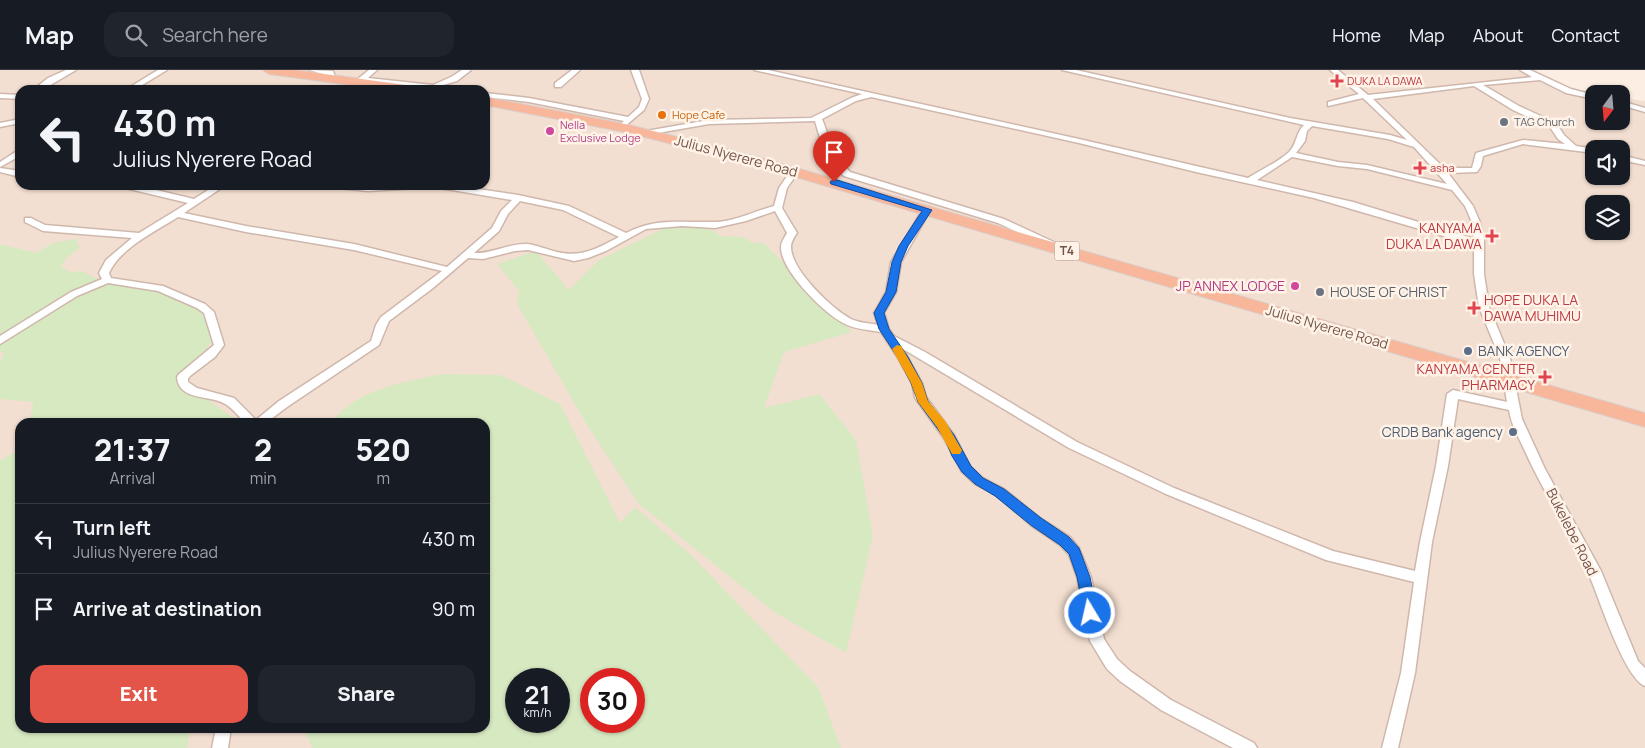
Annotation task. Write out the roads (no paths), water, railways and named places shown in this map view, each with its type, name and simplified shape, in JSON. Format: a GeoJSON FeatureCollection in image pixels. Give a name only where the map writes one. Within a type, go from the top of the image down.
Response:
{"type":"FeatureCollection","features":[{"type":"Feature","properties":{"kind":"highway"},"geometry":{"type":"LineString","coordinates":[[269,70],[356,84]]}},
{"type":"Feature","properties":{"kind":"highway","name":"Julius Nyerere Road"},"geometry":{"type":"LineString","coordinates":[[490,102],[625,124],[646,133],[795,171],[1645,420]]}},
{"type":"Feature","properties":{"kind":"street"},"geometry":{"type":"LineString","coordinates":[[44,85],[72,70]]}},
{"type":"Feature","properties":{"kind":"street"},"geometry":{"type":"LineString","coordinates":[[138,85],[163,70]]}},
{"type":"Feature","properties":{"kind":"street"},"geometry":{"type":"LineString","coordinates":[[313,70],[330,73],[332,79]]}},
{"type":"Feature","properties":{"kind":"street"},"geometry":{"type":"LineString","coordinates":[[356,84],[373,70]]}},
{"type":"Feature","properties":{"kind":"street"},"geometry":{"type":"LineString","coordinates":[[433,85],[449,82],[467,70]]}},
{"type":"Feature","properties":{"kind":"street"},"geometry":{"type":"LineString","coordinates":[[558,85],[576,70]]}},
{"type":"Feature","properties":{"kind":"street"},"geometry":{"type":"LineString","coordinates":[[490,96],[529,100],[625,124],[645,106],[647,97],[635,70]]}},
{"type":"Feature","properties":{"kind":"street"},"geometry":{"type":"LineString","coordinates":[[758,70],[1350,204],[1478,243]]}},
{"type":"Feature","properties":{"kind":"street"},"geometry":{"type":"LineString","coordinates":[[1066,70],[1138,88],[1310,124],[1387,136],[1417,147]]}},
{"type":"Feature","properties":{"kind":"street","name":"Bukelebe Road"},"geometry":{"type":"LineString","coordinates":[[1334,70],[1366,96],[1442,171],[1472,213],[1478,243],[1479,274],[1484,307],[1505,358],[1516,419],[1539,470],[1557,500],[1594,572],[1645,679]]}},
{"type":"Feature","properties":{"kind":"street"},"geometry":{"type":"LineString","coordinates":[[1524,70],[1570,91],[1585,95]]}},
{"type":"Feature","properties":{"kind":"street"},"geometry":{"type":"LineString","coordinates":[[1331,104],[1366,96],[1541,78]]}},
{"type":"Feature","properties":{"kind":"street"},"geometry":{"type":"LineString","coordinates":[[356,84],[392,85]]}},
{"type":"Feature","properties":{"kind":"street"},"geometry":{"type":"LineString","coordinates":[[1474,84],[1516,108],[1553,125],[1561,137],[1574,148]]}},
{"type":"Feature","properties":{"kind":"street"},"geometry":{"type":"LineString","coordinates":[[646,133],[709,122],[809,120],[818,118],[842,103],[872,95]]}},
{"type":"Feature","properties":{"kind":"street"},"geometry":{"type":"LineString","coordinates":[[0,96],[15,97]]}},
{"type":"Feature","properties":{"kind":"street"},"geometry":{"type":"LineString","coordinates":[[1630,106],[1645,110]]}},
{"type":"Feature","properties":{"kind":"street"},"geometry":{"type":"LineString","coordinates":[[818,118],[826,144],[838,166],[847,174],[1001,221],[1064,250]]}},
{"type":"Feature","properties":{"kind":"street"},"geometry":{"type":"LineString","coordinates":[[0,125],[15,122]]}},
{"type":"Feature","properties":{"kind":"street"},"geometry":{"type":"LineString","coordinates":[[1250,181],[1291,154],[1301,141],[1302,130],[1310,124]]}},
{"type":"Feature","properties":{"kind":"street"},"geometry":{"type":"LineString","coordinates":[[1442,171],[1472,171],[1477,166],[1479,155],[1518,142],[1542,143],[1585,150]]}},
{"type":"Feature","properties":{"kind":"street"},"geometry":{"type":"LineString","coordinates":[[1291,154],[1338,164],[1367,166],[1455,188]]}},
{"type":"Feature","properties":{"kind":"street"},"geometry":{"type":"LineString","coordinates":[[0,165],[15,156]]}},
{"type":"Feature","properties":{"kind":"street"},"geometry":{"type":"LineString","coordinates":[[1630,160],[1645,163]]}},
{"type":"Feature","properties":{"kind":"street"},"geometry":{"type":"LineString","coordinates":[[0,170],[15,173]]}},
{"type":"Feature","properties":{"kind":"street"},"geometry":{"type":"LineString","coordinates":[[795,171],[784,188],[778,208],[792,233],[786,246],[787,256],[808,286],[844,319],[887,334],[1073,446],[1170,490],[1331,556],[1421,578]]}},
{"type":"Feature","properties":{"kind":"street"},"geometry":{"type":"LineString","coordinates":[[145,190],[196,202]]}},
{"type":"Feature","properties":{"kind":"street"},"geometry":{"type":"LineString","coordinates":[[107,280],[104,273],[106,265],[124,248],[139,236],[178,214],[214,190]]}},
{"type":"Feature","properties":{"kind":"street"},"geometry":{"type":"LineString","coordinates":[[466,190],[569,208],[599,226],[625,236]]}},
{"type":"Feature","properties":{"kind":"street"},"geometry":{"type":"LineString","coordinates":[[265,418],[372,346],[378,340],[378,330],[385,319],[401,309],[449,270],[497,228],[504,213],[518,198]]}},
{"type":"Feature","properties":{"kind":"street"},"geometry":{"type":"LineString","coordinates":[[466,255],[483,256],[515,248],[528,247],[574,258],[603,249],[644,227],[682,223],[715,225],[743,220],[758,213],[778,208]]}},
{"type":"Feature","properties":{"kind":"street"},"geometry":{"type":"LineString","coordinates":[[927,210],[896,262],[891,292],[879,313],[887,334],[903,357],[917,383],[923,402],[950,438],[966,469],[979,481],[1000,492],[1036,522],[1065,541],[1074,552],[1084,577],[1097,641],[1112,664],[1166,705],[1249,748]]}},
{"type":"Feature","properties":{"kind":"street"},"geometry":{"type":"LineString","coordinates":[[178,214],[246,229],[354,247],[449,270]]}},
{"type":"Feature","properties":{"kind":"street"},"geometry":{"type":"LineString","coordinates":[[28,220],[43,228],[139,236]]}},
{"type":"Feature","properties":{"kind":"street"},"geometry":{"type":"LineString","coordinates":[[0,341],[74,294],[107,280],[160,288],[206,309],[212,318],[219,341],[219,347],[186,373],[182,378],[183,384],[193,391],[230,401],[247,418]]}},
{"type":"Feature","properties":{"kind":"street"},"geometry":{"type":"LineString","coordinates":[[1390,748],[1408,673],[1429,523],[1442,466],[1453,394],[1514,407]]}},
{"type":"Feature","properties":{"kind":"street"},"geometry":{"type":"LineString","coordinates":[[220,748],[223,733]]}},
{"type":"Feature","properties":{"kind":"place","name":"DUKA LA DAWA"},"geometry":{"type":"Point","coordinates":[1337,81]}},
{"type":"Feature","properties":{"kind":"place","name":"Hope Cafe"},"geometry":{"type":"Point","coordinates":[662,115]}},
{"type":"Feature","properties":{"kind":"place","name":"TAG Church"},"geometry":{"type":"Point","coordinates":[1504,122]}},
{"type":"Feature","properties":{"kind":"place","name":"Nella Exclusive Lodge"},"geometry":{"type":"Point","coordinates":[550,131]}},
{"type":"Feature","properties":{"kind":"place","name":"asha"},"geometry":{"type":"Point","coordinates":[1420,168]}},
{"type":"Feature","properties":{"kind":"place","name":"KANYAMA DUKA LA DAWA"},"geometry":{"type":"Point","coordinates":[1492,236]}},
{"type":"Feature","properties":{"kind":"place","name":"JP ANNEX LODGE"},"geometry":{"type":"Point","coordinates":[1295,286]}},
{"type":"Feature","properties":{"kind":"place","name":"HOUSE OF CHRIST"},"geometry":{"type":"Point","coordinates":[1320,292]}},
{"type":"Feature","properties":{"kind":"place","name":"HOPE DUKA LA DAWA MUHIMU"},"geometry":{"type":"Point","coordinates":[1474,308]}},
{"type":"Feature","properties":{"kind":"place","name":"BANK AGENCY"},"geometry":{"type":"Point","coordinates":[1468,351]}},
{"type":"Feature","properties":{"kind":"place","name":"KANYAMA CENTER PHARMACY"},"geometry":{"type":"Point","coordinates":[1545,377]}},
{"type":"Feature","properties":{"kind":"place","name":"CRDB Bank agency"},"geometry":{"type":"Point","coordinates":[1513,432]}}]}
